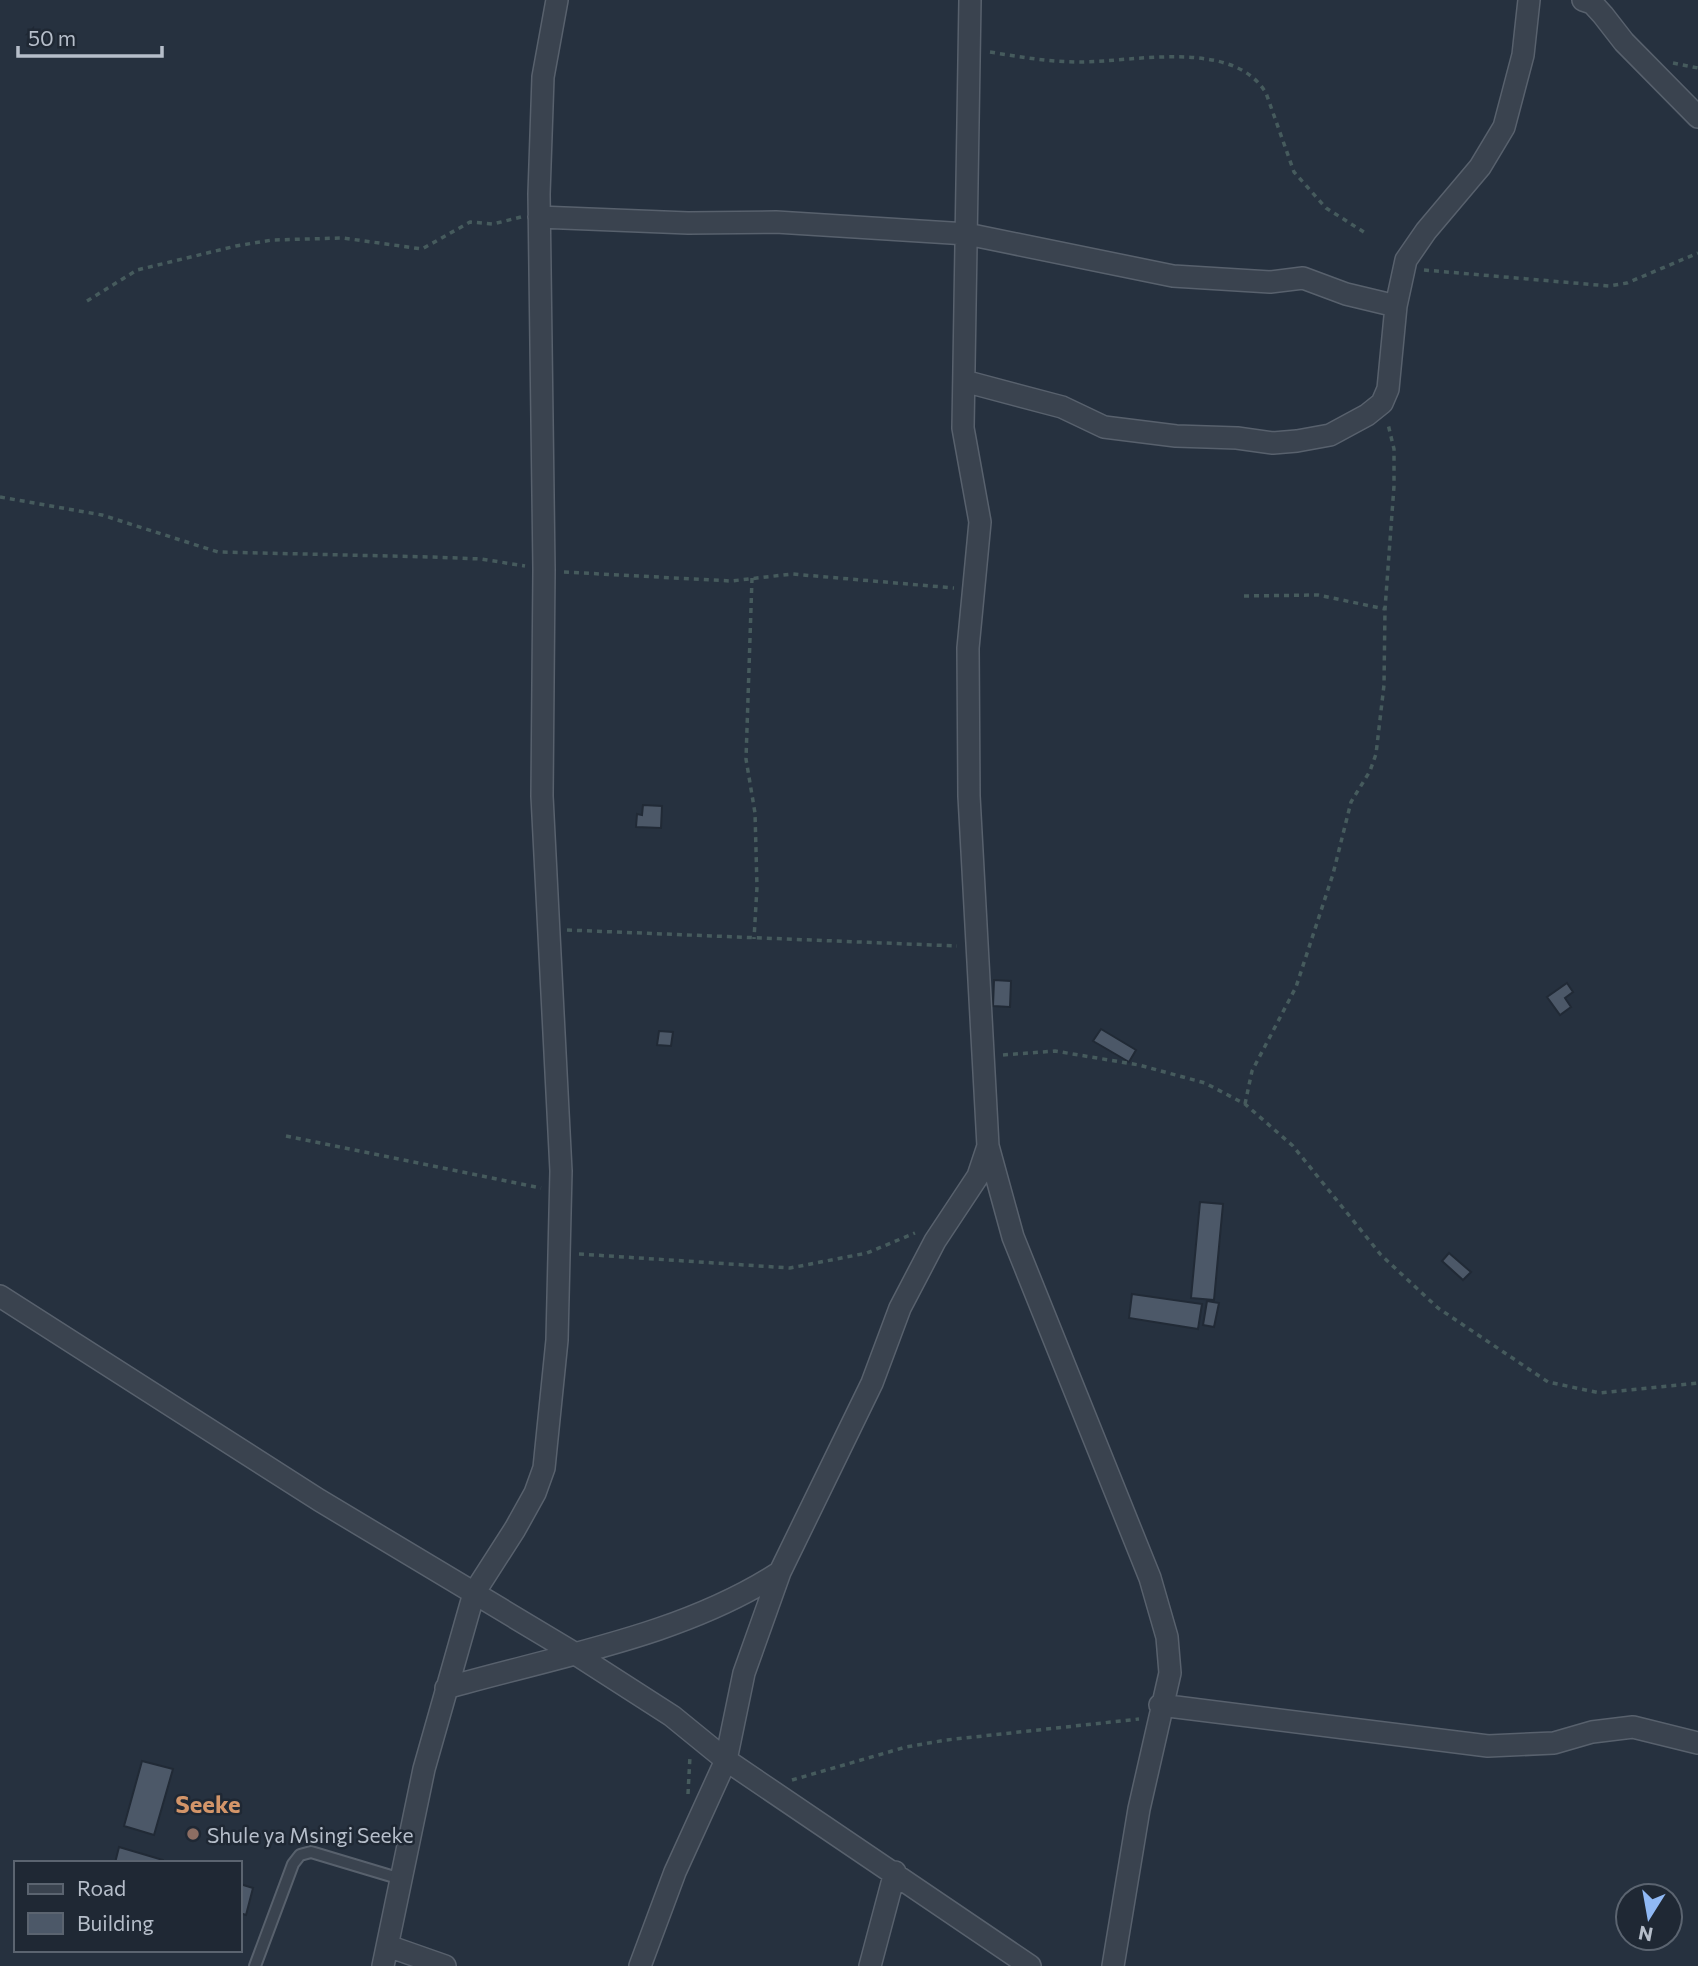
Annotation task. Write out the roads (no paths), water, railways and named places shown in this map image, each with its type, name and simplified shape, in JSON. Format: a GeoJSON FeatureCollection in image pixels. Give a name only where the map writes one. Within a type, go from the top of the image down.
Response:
{"type":"FeatureCollection","features":[{"type":"Feature","properties":{"kind":"street"},"geometry":{"type":"LineString","coordinates":[[445,1966],[386,1956],[424,1769],[474,1593],[528,1505],[544,1468],[557,1340],[561,1192],[542,796],[544,570],[539,194],[543,77],[557,0]]}},
{"type":"Feature","properties":{"kind":"street"},"geometry":{"type":"LineString","coordinates":[[970,0],[963,428],[980,522],[968,648],[967,714],[988,1146],[1013,1237],[1150,1578],[1167,1636],[1170,1673],[1159,1711],[1113,1966]]}},
{"type":"Feature","properties":{"kind":"street"},"geometry":{"type":"LineString","coordinates":[[964,381],[1062,407],[1104,427],[1273,443],[1330,435],[1367,415],[1382,403],[1392,370],[1396,306],[1404,268],[1412,250],[1480,167],[1504,127],[1522,55],[1529,0]]}},
{"type":"Feature","properties":{"kind":"street"},"geometry":{"type":"LineString","coordinates":[[1583,0],[1592,3],[1625,42],[1698,117]]}},
{"type":"Feature","properties":{"kind":"street"},"geometry":{"type":"LineString","coordinates":[[540,217],[688,223],[776,222],[967,234],[1173,276],[1270,282],[1303,278],[1346,295],[1396,306]]}},
{"type":"Feature","properties":{"kind":"street"},"geometry":{"type":"LineString","coordinates":[[640,1966],[675,1872],[726,1760],[744,1673],[780,1572],[872,1383],[900,1308],[978,1176],[988,1146]]}},
{"type":"Feature","properties":{"kind":"street"},"geometry":{"type":"LineString","coordinates":[[0,1296],[319,1500],[574,1653],[671,1716],[726,1760],[1030,1966]]}},
{"type":"Feature","properties":{"kind":"street"},"geometry":{"type":"LineString","coordinates":[[446,1688],[645,1632],[735,1597],[780,1572]]}},
{"type":"Feature","properties":{"kind":"street"},"geometry":{"type":"LineString","coordinates":[[1159,1711],[1488,1746],[1554,1743],[1592,1732],[1633,1727],[1698,1743]]}},
{"type":"Feature","properties":{"kind":"street"},"geometry":{"type":"LineString","coordinates":[[870,1966],[895,1872]]}},
{"type":"Feature","properties":{"kind":"lane"},"geometry":{"type":"LineString","coordinates":[[255,1966],[293,1864],[300,1855],[311,1852],[401,1879]]}},
{"type":"Feature","properties":{"kind":"place","name":"Shule ya Msingi Seeke"},"geometry":{"type":"Point","coordinates":[193,1834]}},
{"type":"Feature","properties":{"kind":"district","name":"Seeke"},"geometry":{"type":"Point","coordinates":[208,1803]}}]}
